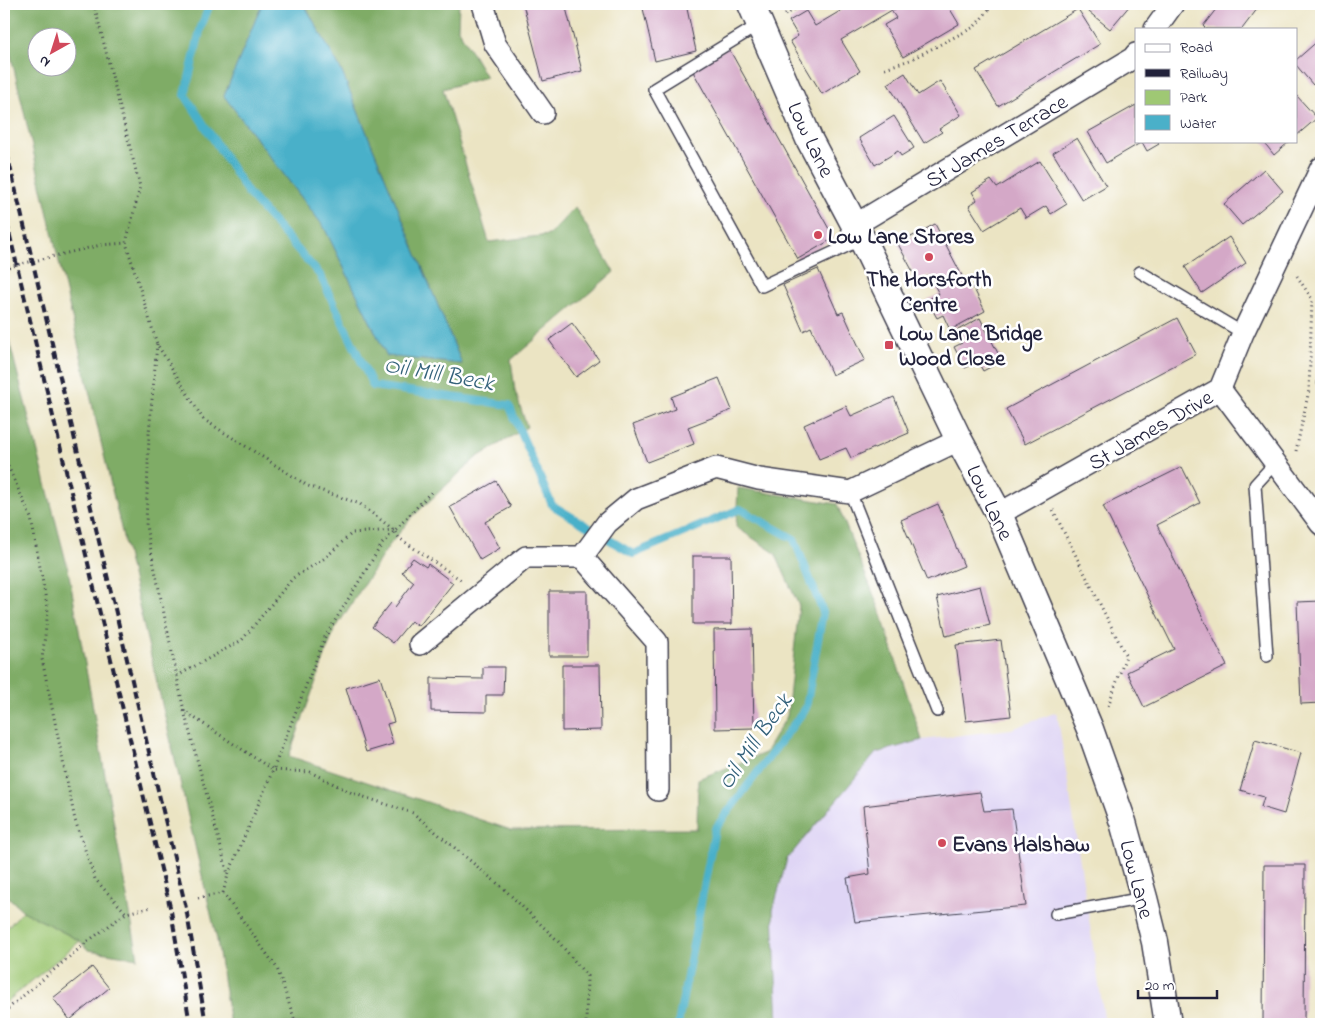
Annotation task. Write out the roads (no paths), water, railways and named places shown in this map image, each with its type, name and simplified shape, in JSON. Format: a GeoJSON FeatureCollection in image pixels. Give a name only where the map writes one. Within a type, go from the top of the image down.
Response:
{"type":"FeatureCollection","features":[{"type":"Feature","properties":{"kind":"street"},"geometry":{"type":"LineString","coordinates":[[483,4],[495,44],[543,113]]}},
{"type":"Feature","properties":{"kind":"street"},"geometry":{"type":"LineString","coordinates":[[1156,28],[1173,4]]}},
{"type":"Feature","properties":{"kind":"street","name":"Low Lane"},"geometry":{"type":"LineString","coordinates":[[756,14],[809,139],[858,232],[959,440],[999,514],[1085,716],[1123,822],[1144,898],[1155,942],[1168,1024]]}},
{"type":"Feature","properties":{"kind":"street","name":"St James Terrace"},"geometry":{"type":"LineString","coordinates":[[858,232],[1135,55]]}},
{"type":"Feature","properties":{"kind":"street","name":"St James Drive"},"geometry":{"type":"LineString","coordinates":[[999,514],[1220,388],[1243,334],[1321,168]]}},
{"type":"Feature","properties":{"kind":"street"},"geometry":{"type":"LineString","coordinates":[[1220,388],[1321,524]]}},
{"type":"Feature","properties":{"kind":"street"},"geometry":{"type":"LineString","coordinates":[[582,557],[607,522],[636,499],[716,468],[759,479],[850,492],[959,440]]}},
{"type":"Feature","properties":{"kind":"street"},"geometry":{"type":"LineString","coordinates":[[420,644],[526,557],[582,557],[657,642],[658,790]]}},
{"type":"Feature","properties":{"kind":"lane"},"geometry":{"type":"LineString","coordinates":[[756,14],[654,89],[762,286],[858,232]]}},
{"type":"Feature","properties":{"kind":"lane"},"geometry":{"type":"LineString","coordinates":[[1140,272],[1243,334]]}},
{"type":"Feature","properties":{"kind":"lane"},"geometry":{"type":"LineString","coordinates":[[1267,656],[1256,485],[1276,462]]}},
{"type":"Feature","properties":{"kind":"lane"},"geometry":{"type":"LineString","coordinates":[[850,492],[937,711]]}},
{"type":"Feature","properties":{"kind":"lane"},"geometry":{"type":"LineString","coordinates":[[1056,914],[1144,898]]}},
{"type":"Feature","properties":{"kind":"water"},"geometry":{"type":"Polygon","coordinates":[[[262,4],[304,4],[341,70],[462,364],[387,356],[324,227],[224,96],[262,4]]]}},
{"type":"Feature","properties":{"kind":"waterway","name":"Oil Mill Beck"},"geometry":{"type":"LineString","coordinates":[[210,4],[201,27],[185,95],[248,193],[320,275],[373,386],[509,405],[552,505],[633,554],[740,509],[794,539],[823,612],[806,708],[715,829],[678,1024]]}},
{"type":"Feature","properties":{"kind":"railway"},"geometry":{"type":"LineString","coordinates":[[4,141],[186,908],[206,1024]]}},
{"type":"Feature","properties":{"kind":"railway"},"geometry":{"type":"LineString","coordinates":[[4,211],[171,911],[190,1024]]}},
{"type":"Feature","properties":{"kind":"place","name":"Low Lane Stores"},"geometry":{"type":"Point","coordinates":[818,235]}},
{"type":"Feature","properties":{"kind":"place","name":"The Horsforth Centre"},"geometry":{"type":"Point","coordinates":[929,257]}},
{"type":"Feature","properties":{"kind":"place","name":"Low Lane Bridge Wood Close"},"geometry":{"type":"Point","coordinates":[889,345]}},
{"type":"Feature","properties":{"kind":"place","name":"Evans Halshaw"},"geometry":{"type":"Point","coordinates":[942,843]}}]}
